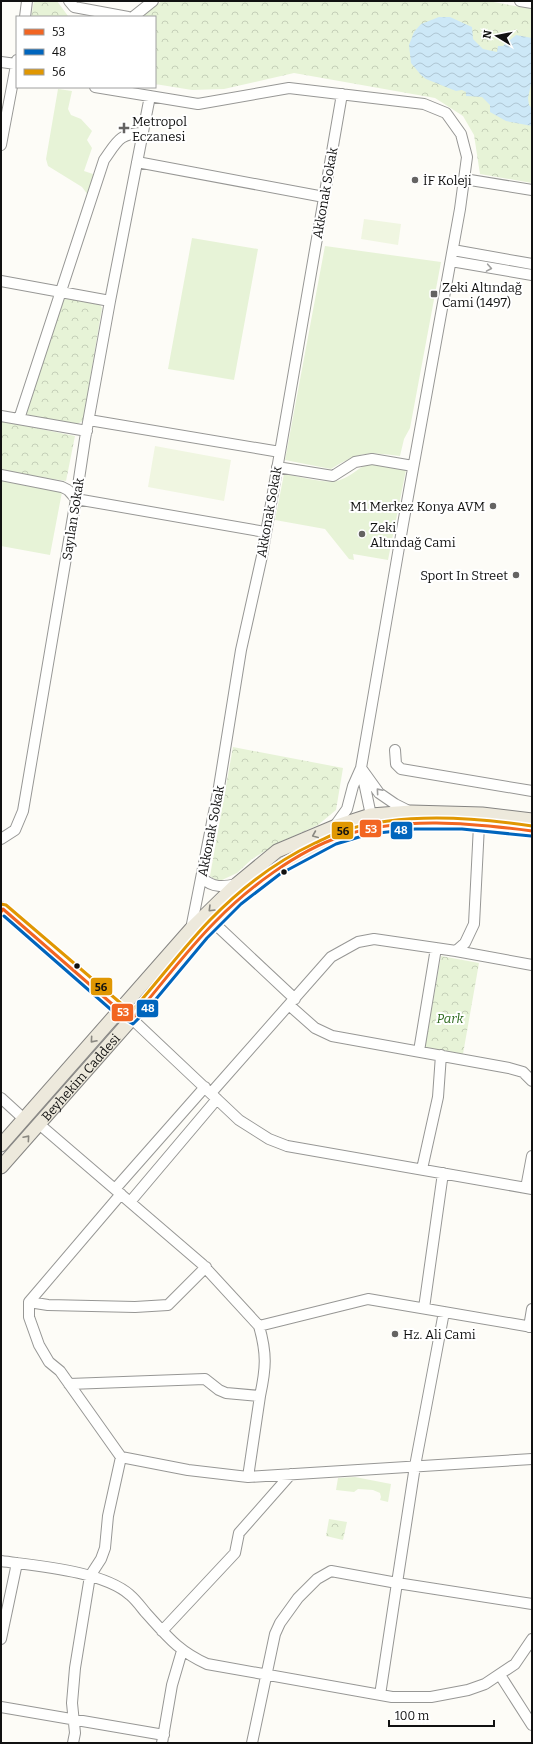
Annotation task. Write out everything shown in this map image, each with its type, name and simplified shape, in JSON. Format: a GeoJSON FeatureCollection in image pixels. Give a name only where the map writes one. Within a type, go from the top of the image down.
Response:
{"type":"FeatureCollection","features":[{"type":"Feature","properties":{"kind":"main road","name":"Beyhekim Caddesi"},"geometry":{"type":"LineString","coordinates":[[1,1145],[191,929],[236,884],[277,851],[334,827],[371,815],[411,812],[482,814],[532,820]]}},
{"type":"Feature","properties":{"kind":"main road","name":"Beyhekim Caddesi"},"geometry":{"type":"LineString","coordinates":[[1,1167],[132,1019],[214,923],[242,896],[288,863],[345,835],[386,825],[479,825],[502,826],[532,831]]}},
{"type":"Feature","properties":{"kind":"street"},"geometry":{"type":"LineString","coordinates":[[25,16],[27,1]]}},
{"type":"Feature","properties":{"kind":"street"},"geometry":{"type":"LineString","coordinates":[[68,1],[74,7],[123,16]]}},
{"type":"Feature","properties":{"kind":"street"},"geometry":{"type":"LineString","coordinates":[[134,16],[153,1]]}},
{"type":"Feature","properties":{"kind":"street"},"geometry":{"type":"LineString","coordinates":[[520,1],[532,3]]}},
{"type":"Feature","properties":{"kind":"street"},"geometry":{"type":"LineString","coordinates":[[1,62],[16,68],[1,145]]}},
{"type":"Feature","properties":{"kind":"street"},"geometry":{"type":"LineString","coordinates":[[101,88],[198,104],[289,88],[424,104],[446,114],[461,134],[467,157],[453,250],[413,466],[361,768],[353,786],[347,809],[334,827]]}},
{"type":"Feature","properties":{"kind":"street","name":"Akkonak Sokak"},"geometry":{"type":"LineString","coordinates":[[191,929],[219,787],[241,650],[278,467],[342,94]]}},
{"type":"Feature","properties":{"kind":"street","name":"Sayılan Sokak"},"geometry":{"type":"LineString","coordinates":[[1,839],[15,830],[23,811],[110,301],[150,96]]}},
{"type":"Feature","properties":{"kind":"street"},"geometry":{"type":"LineString","coordinates":[[19,419],[104,160],[116,142],[128,133],[143,133]]}},
{"type":"Feature","properties":{"kind":"street"},"geometry":{"type":"LineString","coordinates":[[137,162],[324,197]]}},
{"type":"Feature","properties":{"kind":"street"},"geometry":{"type":"LineString","coordinates":[[464,179],[532,190]]}},
{"type":"Feature","properties":{"kind":"street"},"geometry":{"type":"LineString","coordinates":[[453,250],[532,264]]}},
{"type":"Feature","properties":{"kind":"street"},"geometry":{"type":"LineString","coordinates":[[451,261],[532,275]]}},
{"type":"Feature","properties":{"kind":"street"},"geometry":{"type":"LineString","coordinates":[[1,282],[110,301]]}},
{"type":"Feature","properties":{"kind":"street"},"geometry":{"type":"LineString","coordinates":[[1,416],[87,431]]}},
{"type":"Feature","properties":{"kind":"street"},"geometry":{"type":"LineString","coordinates":[[89,420],[280,452]]}},
{"type":"Feature","properties":{"kind":"street"},"geometry":{"type":"LineString","coordinates":[[278,467],[333,476],[355,462],[372,459],[413,466]]}},
{"type":"Feature","properties":{"kind":"street"},"geometry":{"type":"LineString","coordinates":[[1,475],[62,487],[68,490],[76,500],[266,532]]}},
{"type":"Feature","properties":{"kind":"street"},"geometry":{"type":"LineString","coordinates":[[395,750],[396,764],[401,769],[532,791]]}},
{"type":"Feature","properties":{"kind":"street"},"geometry":{"type":"LineString","coordinates":[[361,768],[379,793],[395,804],[411,812]]}},
{"type":"Feature","properties":{"kind":"street"},"geometry":{"type":"LineString","coordinates":[[361,768],[374,828]]}},
{"type":"Feature","properties":{"kind":"street"},"geometry":{"type":"LineString","coordinates":[[456,951],[465,943],[474,924],[479,825]]}},
{"type":"Feature","properties":{"kind":"street"},"geometry":{"type":"LineString","coordinates":[[202,878],[215,886],[223,887],[236,884]]}},
{"type":"Feature","properties":{"kind":"street"},"geometry":{"type":"LineString","coordinates":[[2,909],[119,1010],[132,1019],[239,1120],[269,1139],[287,1146],[529,1188],[532,1156]]}},
{"type":"Feature","properties":{"kind":"street"},"geometry":{"type":"LineString","coordinates":[[214,923],[292,1002],[315,1028],[332,1036],[510,1068],[523,1072],[532,1081]]}},
{"type":"Feature","properties":{"kind":"street"},"geometry":{"type":"LineString","coordinates":[[532,965],[456,951],[374,939],[358,942],[331,957],[211,1093],[118,1192],[29,1302],[29,1317],[39,1345],[49,1362],[60,1371],[70,1384],[121,1457],[188,1470],[248,1477],[532,1459]]}},
{"type":"Feature","properties":{"kind":"street"},"geometry":{"type":"LineString","coordinates":[[419,1052],[436,948]]}},
{"type":"Feature","properties":{"kind":"street"},"geometry":{"type":"LineString","coordinates":[[422,1169],[438,1097],[441,1056]]}},
{"type":"Feature","properties":{"kind":"street"},"geometry":{"type":"LineString","coordinates":[[130,1202],[211,1093]]}},
{"type":"Feature","properties":{"kind":"street"},"geometry":{"type":"LineString","coordinates":[[1,1098],[24,1119]]}},
{"type":"Feature","properties":{"kind":"street"},"geometry":{"type":"LineString","coordinates":[[39,1124],[206,1267],[259,1326],[265,1348],[265,1372],[248,1477]]}},
{"type":"Feature","properties":{"kind":"street"},"geometry":{"type":"LineString","coordinates":[[424,1308],[443,1173]]}},
{"type":"Feature","properties":{"kind":"street"},"geometry":{"type":"LineString","coordinates":[[29,1302],[48,1305],[135,1307],[168,1305],[206,1267]]}},
{"type":"Feature","properties":{"kind":"street"},"geometry":{"type":"LineString","coordinates":[[259,1326],[368,1299],[531,1327],[532,1309]]}},
{"type":"Feature","properties":{"kind":"street"},"geometry":{"type":"LineString","coordinates":[[380,1695],[415,1466],[444,1312]]}},
{"type":"Feature","properties":{"kind":"street"},"geometry":{"type":"LineString","coordinates":[[70,1384],[205,1379],[219,1390],[226,1393],[260,1396]]}},
{"type":"Feature","properties":{"kind":"street"},"geometry":{"type":"LineString","coordinates":[[73,1743],[75,1733],[72,1703],[75,1668],[90,1576],[101,1559],[105,1548],[108,1516],[121,1457]]}},
{"type":"Feature","properties":{"kind":"street"},"geometry":{"type":"LineString","coordinates":[[162,1631],[235,1553],[239,1533],[290,1474]]}},
{"type":"Feature","properties":{"kind":"street"},"geometry":{"type":"LineString","coordinates":[[1,1561],[55,1569],[101,1579],[130,1594],[162,1631],[182,1651],[207,1664],[265,1673],[380,1695],[413,1698],[452,1694],[485,1684],[515,1664],[532,1639]]}},
{"type":"Feature","properties":{"kind":"street"},"geometry":{"type":"LineString","coordinates":[[1,1639],[17,1563]]}},
{"type":"Feature","properties":{"kind":"street"},"geometry":{"type":"LineString","coordinates":[[252,1743],[265,1673],[275,1634],[280,1623],[298,1598],[318,1579],[331,1571],[396,1583],[532,1604]]}},
{"type":"Feature","properties":{"kind":"street"},"geometry":{"type":"LineString","coordinates":[[1,1707],[74,1720],[163,1739],[172,1685],[182,1651]]}},
{"type":"Feature","properties":{"kind":"street"},"geometry":{"type":"LineString","coordinates":[[500,1675],[532,1725]]}},
{"type":"Feature","properties":{"kind":"green space"},"geometry":{"type":"Polygon","coordinates":[[[34,1],[57,1],[68,16],[31,16],[34,1]]]}},
{"type":"Feature","properties":{"kind":"green space"},"geometry":{"type":"Polygon","coordinates":[[[162,1],[488,1],[532,9],[532,183],[480,174],[474,135],[463,116],[435,98],[294,73],[224,89],[192,90],[156,84],[156,16],[141,16],[162,1]]]}},
{"type":"Feature","properties":{"kind":"green space"},"geometry":{"type":"Polygon","coordinates":[[[58,89],[72,91],[68,109],[71,115],[81,119],[92,131],[87,140],[92,148],[84,171],[96,175],[88,195],[82,187],[48,166],[46,159],[58,89]]]}},
{"type":"Feature","properties":{"kind":"green space"},"geometry":{"type":"Polygon","coordinates":[[[364,219],[401,224],[398,245],[361,239],[364,219]]]}},
{"type":"Feature","properties":{"kind":"green space"},"geometry":{"type":"Polygon","coordinates":[[[192,238],[258,249],[234,380],[168,369],[192,238]]]}},
{"type":"Feature","properties":{"kind":"green space"},"geometry":{"type":"Polygon","coordinates":[[[325,246],[441,262],[410,428],[404,439],[400,456],[364,454],[350,459],[331,469],[285,460],[325,246]]]}},
{"type":"Feature","properties":{"kind":"green space"},"geometry":{"type":"Polygon","coordinates":[[[66,298],[99,303],[102,308],[83,421],[75,425],[28,416],[26,412],[61,301],[66,298]]]}},
{"type":"Feature","properties":{"kind":"green space"},"geometry":{"type":"Polygon","coordinates":[[[1,421],[75,436],[66,481],[1,471],[1,421]]]}},
{"type":"Feature","properties":{"kind":"green space"},"geometry":{"type":"Polygon","coordinates":[[[155,446],[231,460],[224,501],[148,487],[155,446]]]}},
{"type":"Feature","properties":{"kind":"green space"},"geometry":{"type":"Polygon","coordinates":[[[368,464],[406,470],[388,560],[353,554],[354,560],[349,559],[325,529],[275,520],[284,474],[312,480],[335,481],[347,477],[368,464]]]}},
{"type":"Feature","properties":{"kind":"green space"},"geometry":{"type":"Polygon","coordinates":[[[1,481],[62,492],[50,555],[1,546],[1,481]]]}},
{"type":"Feature","properties":{"kind":"green space"},"geometry":{"type":"Polygon","coordinates":[[[233,747],[343,768],[336,810],[318,825],[280,842],[252,859],[237,873],[222,880],[216,880],[210,876],[233,747]]]}},
{"type":"Feature","properties":{"kind":"green space","name":"Park"},"geometry":{"type":"Polygon","coordinates":[[[441,956],[479,963],[463,1054],[425,1047],[441,956]]]}},
{"type":"Feature","properties":{"kind":"green space"},"geometry":{"type":"Polygon","coordinates":[[[355,1477],[391,1484],[388,1502],[380,1500],[380,1493],[373,1490],[358,1489],[354,1492],[336,1490],[338,1478],[355,1477]]]}},
{"type":"Feature","properties":{"kind":"green space"},"geometry":{"type":"Polygon","coordinates":[[[329,1519],[347,1522],[343,1540],[326,1536],[329,1519]]]}},
{"type":"Feature","properties":{"kind":"water"},"geometry":{"type":"Polygon","coordinates":[[[439,17],[450,17],[472,27],[473,39],[483,49],[497,52],[498,46],[503,46],[516,35],[532,38],[532,79],[528,98],[529,105],[532,109],[532,126],[506,121],[490,112],[490,105],[482,97],[466,96],[466,92],[462,90],[456,91],[426,79],[421,75],[411,63],[409,45],[414,32],[421,24],[439,17]]]}},
{"type":"Feature","properties":{"kind":"transit line","name":"56"},"geometry":{"type":"LineString","coordinates":[[1,904],[6,905],[131,1012],[200,931],[233,898],[259,877],[300,850],[328,837],[342,831],[365,825],[413,819],[437,818],[485,820],[532,826]]}},
{"type":"Feature","properties":{"kind":"transit line","name":"53"},"geometry":{"type":"LineString","coordinates":[[1,912],[3,909],[119,1010],[132,1019],[193,945],[242,896],[291,861],[325,843],[342,836],[365,830],[412,824],[460,824],[532,831]]}},
{"type":"Feature","properties":{"kind":"transit line","name":"48"},"geometry":{"type":"LineString","coordinates":[[4,916],[116,1014],[133,1024],[146,1011],[207,938],[241,904],[280,874],[336,844],[369,834],[415,829],[462,829],[531,836]]}},
{"type":"Feature","properties":{"kind":"place","name":"Metropol Eczanesi"},"geometry":{"type":"Point","coordinates":[124,128]}},
{"type":"Feature","properties":{"kind":"place","name":"İF Koleji"},"geometry":{"type":"Point","coordinates":[415,180]}},
{"type":"Feature","properties":{"kind":"place","name":"Zeki Altındağ Cami (1497)"},"geometry":{"type":"Point","coordinates":[434,294]}},
{"type":"Feature","properties":{"kind":"place","name":"M1 Merkez Konya AVM"},"geometry":{"type":"Point","coordinates":[493,506]}},
{"type":"Feature","properties":{"kind":"place","name":"Zeki Altındağ Cami"},"geometry":{"type":"Point","coordinates":[362,534]}},
{"type":"Feature","properties":{"kind":"place","name":"Sport In Street"},"geometry":{"type":"Point","coordinates":[516,575]}},
{"type":"Feature","properties":{"kind":"place","name":"Hz. Ali Cami"},"geometry":{"type":"Point","coordinates":[395,1334]}}]}
